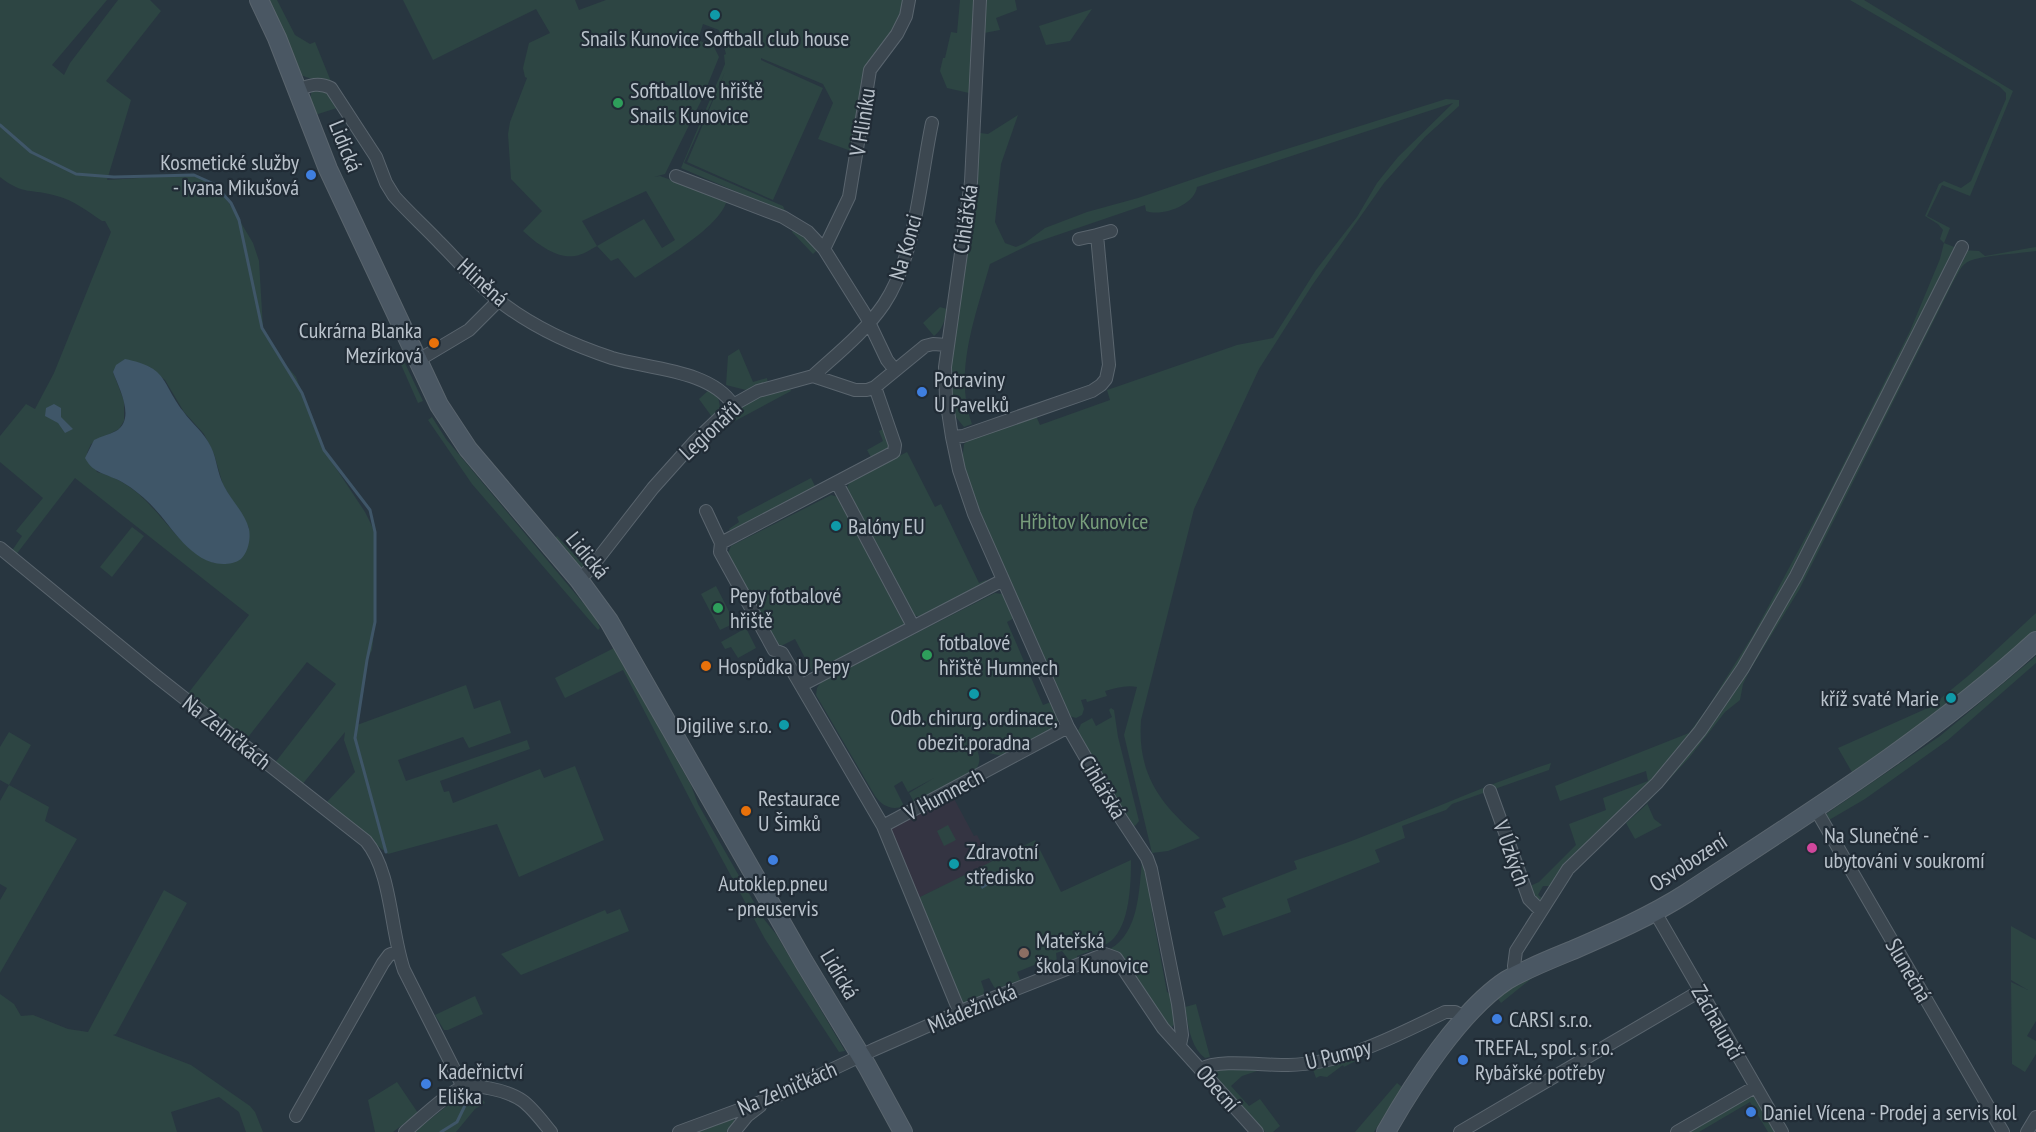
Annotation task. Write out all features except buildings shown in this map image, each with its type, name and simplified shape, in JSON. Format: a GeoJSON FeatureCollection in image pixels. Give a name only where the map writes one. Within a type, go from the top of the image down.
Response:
{"type":"FeatureCollection","features":[{"type":"Feature","properties":{"kind":"main road","name":"Lidická"},"geometry":{"type":"LineString","coordinates":[[259,0],[328,169],[439,405],[468,449],[579,580],[619,636],[903,1132]]}},
{"type":"Feature","properties":{"kind":"main road","name":"Osvobození"},"geometry":{"type":"LineString","coordinates":[[1386,1132],[1421,1075],[1466,1018],[1493,990],[1516,975],[1655,912],[1815,808],[1954,711],[2036,641]]}},
{"type":"Feature","properties":{"kind":"street","name":"V Hliníku"},"geometry":{"type":"LineString","coordinates":[[824,249],[849,198],[870,70],[897,33],[906,16],[909,0]]}},
{"type":"Feature","properties":{"kind":"street","name":"Cihlářská"},"geometry":{"type":"LineString","coordinates":[[980,0],[970,182],[947,345],[945,387],[952,437],[966,495],[1068,727],[1151,868],[1178,1004],[1182,1035],[1180,1045]]}},
{"type":"Feature","properties":{"kind":"street","name":"Hliněná"},"geometry":{"type":"LineString","coordinates":[[297,90],[315,84],[331,88],[376,157],[386,183],[394,196],[499,300],[561,338],[588,349],[621,360],[692,377],[717,387],[734,405]]}},
{"type":"Feature","properties":{"kind":"street","name":"Na Konci"},"geometry":{"type":"LineString","coordinates":[[813,376],[869,323],[890,294],[904,264],[932,123]]}},
{"type":"Feature","properties":{"kind":"street"},"geometry":{"type":"LineString","coordinates":[[675,177],[790,220],[808,232],[824,249],[869,323],[887,360],[895,370]]}},
{"type":"Feature","properties":{"kind":"street"},"geometry":{"type":"LineString","coordinates":[[1079,239],[1112,231]]}},
{"type":"Feature","properties":{"kind":"street"},"geometry":{"type":"LineString","coordinates":[[952,437],[963,436],[1085,393],[1098,388],[1103,383],[1108,372],[1109,360],[1097,235]]}},
{"type":"Feature","properties":{"kind":"street"},"geometry":{"type":"LineString","coordinates":[[1516,975],[1514,966],[1516,951],[1562,878],[1575,861],[1657,783],[1679,758],[1743,668],[1796,576],[1962,248]]}},
{"type":"Feature","properties":{"kind":"street"},"geometry":{"type":"LineString","coordinates":[[417,361],[469,330],[499,300]]}},
{"type":"Feature","properties":{"kind":"street"},"geometry":{"type":"LineString","coordinates":[[813,376],[855,390],[867,390],[875,387],[925,346],[947,345]]}},
{"type":"Feature","properties":{"kind":"street","name":"Legionářů"},"geometry":{"type":"LineString","coordinates":[[579,580],[653,488],[695,441],[734,405],[758,391],[813,376]]}},
{"type":"Feature","properties":{"kind":"street"},"geometry":{"type":"LineString","coordinates":[[721,543],[896,451],[896,445],[875,387]]}},
{"type":"Feature","properties":{"kind":"street"},"geometry":{"type":"LineString","coordinates":[[837,483],[913,626]]}},
{"type":"Feature","properties":{"kind":"street","name":"V Humnech"},"geometry":{"type":"LineString","coordinates":[[706,511],[721,543],[720,552],[774,650],[782,653],[883,826],[960,1013]]}},
{"type":"Feature","properties":{"kind":"street","name":"Na Zelničkách"},"geometry":{"type":"LineString","coordinates":[[0,548],[156,676],[366,841],[380,863],[398,951],[412,988],[471,1086]]}},
{"type":"Feature","properties":{"kind":"street"},"geometry":{"type":"LineString","coordinates":[[802,686],[1003,580]]}},
{"type":"Feature","properties":{"kind":"street","name":"V Humnech"},"geometry":{"type":"LineString","coordinates":[[883,826],[1068,727]]}},
{"type":"Feature","properties":{"kind":"street","name":"V Úzkých"},"geometry":{"type":"LineString","coordinates":[[1490,790],[1529,899],[1540,912]]}},
{"type":"Feature","properties":{"kind":"street","name":"Slunečná"},"geometry":{"type":"LineString","coordinates":[[1815,808],[2003,1132]]}},
{"type":"Feature","properties":{"kind":"street","name":"Záchalupčí"},"geometry":{"type":"LineString","coordinates":[[1655,912],[1782,1132]]}},
{"type":"Feature","properties":{"kind":"street"},"geometry":{"type":"LineString","coordinates":[[303,1111],[383,963],[389,955],[398,951]]}},
{"type":"Feature","properties":{"kind":"street","name":"Mládežnická"},"geometry":{"type":"LineString","coordinates":[[861,1056],[1101,954],[1110,955],[1120,964],[1157,1019],[1180,1045]]}},
{"type":"Feature","properties":{"kind":"street"},"geometry":{"type":"LineString","coordinates":[[1460,1132],[1700,991]]}},
{"type":"Feature","properties":{"kind":"street","name":"U Pumpy"},"geometry":{"type":"LineString","coordinates":[[1202,1069],[1217,1063],[1288,1065],[1320,1062],[1381,1043],[1445,1012],[1455,1012],[1466,1018]]}},
{"type":"Feature","properties":{"kind":"street","name":"Obecní"},"geometry":{"type":"LineString","coordinates":[[1180,1045],[1257,1132]]}},
{"type":"Feature","properties":{"kind":"street","name":"Na Zelničkách"},"geometry":{"type":"LineString","coordinates":[[680,1132],[774,1097],[861,1056]]}},
{"type":"Feature","properties":{"kind":"street"},"geometry":{"type":"LineString","coordinates":[[405,1132],[471,1086],[518,1096],[530,1106],[551,1132]]}},
{"type":"Feature","properties":{"kind":"street"},"geometry":{"type":"LineString","coordinates":[[1677,1132],[1755,1087]]}},
{"type":"Feature","properties":{"kind":"street"},"geometry":{"type":"LineString","coordinates":[[734,1132],[749,1114],[774,1097]]}},
{"type":"Feature","properties":{"kind":"street"},"geometry":{"type":"LineString","coordinates":[[2027,1132],[2036,1117]]}},
{"type":"Feature","properties":{"kind":"shaded area"},"geometry":{"type":"Polygon","coordinates":[[[125,359],[149,367],[162,377],[183,411],[208,442],[222,481],[249,529],[247,549],[239,560],[223,564],[201,558],[184,543],[143,497],[122,482],[97,471],[85,458],[94,440],[116,431],[125,419],[122,395],[113,372],[116,365],[125,359]]]}},
{"type":"Feature","properties":{"kind":"shaded area"},"geometry":{"type":"Polygon","coordinates":[[[54,404],[61,408],[61,417],[73,429],[65,433],[58,423],[45,416],[46,408],[54,404]]]}},
{"type":"Feature","properties":{"kind":"shaded area"},"geometry":{"type":"Polygon","coordinates":[[[952,795],[991,863],[918,898],[888,828],[952,795]]]}},
{"type":"Feature","properties":{"kind":"shaded area"},"geometry":{"type":"Polygon","coordinates":[[[993,871],[997,872],[1000,878],[982,889],[977,879],[993,871]]]}},
{"type":"Feature","properties":{"kind":"green space"},"geometry":{"type":"Polygon","coordinates":[[[0,0],[107,0],[52,65],[64,75],[70,63],[118,0],[150,0],[161,11],[106,81],[131,100],[107,180],[186,175],[212,183],[229,203],[253,243],[259,261],[263,328],[276,353],[296,377],[324,450],[365,512],[375,532],[375,622],[372,650],[367,660],[357,725],[466,685],[474,709],[500,700],[511,733],[469,748],[463,737],[398,760],[406,781],[527,740],[530,749],[440,781],[444,792],[449,791],[453,803],[540,769],[544,778],[575,766],[604,840],[519,877],[497,824],[388,854],[325,804],[355,772],[344,740],[345,732],[301,786],[274,764],[336,684],[307,662],[245,741],[186,696],[249,615],[75,478],[15,556],[11,552],[22,536],[16,531],[43,498],[0,462],[0,436],[26,404],[35,409],[54,373],[111,232],[105,221],[70,201],[15,187],[0,177],[0,0]],[[148,366],[113,372],[124,401],[124,421],[119,429],[91,444],[87,453],[97,472],[117,479],[133,490],[183,542],[197,554],[214,563],[249,528],[223,485],[214,454],[204,434],[184,412],[165,380],[148,366]]]}},
{"type":"Feature","properties":{"kind":"green space"},"geometry":{"type":"Polygon","coordinates":[[[266,0],[277,0],[295,35],[310,44],[315,42],[332,84],[298,73],[266,0]]]}},
{"type":"Feature","properties":{"kind":"green space"},"geometry":{"type":"Polygon","coordinates":[[[403,0],[575,0],[579,10],[606,0],[904,0],[899,20],[888,41],[875,54],[851,151],[818,139],[833,103],[823,84],[761,58],[761,60],[823,88],[773,200],[687,162],[725,72],[684,163],[783,206],[786,213],[681,168],[725,64],[724,55],[726,54],[719,30],[703,24],[698,40],[714,47],[719,57],[701,101],[665,174],[654,177],[660,176],[727,200],[722,210],[702,232],[635,278],[618,258],[611,261],[597,246],[578,255],[561,255],[540,245],[523,231],[542,211],[511,179],[508,134],[510,122],[527,78],[523,68],[529,43],[550,33],[536,9],[433,60],[403,0]],[[646,191],[582,221],[597,246],[644,219],[662,248],[675,240],[646,191]]]}},
{"type":"Feature","properties":{"kind":"green space"},"geometry":{"type":"Polygon","coordinates":[[[960,0],[975,0],[969,93],[947,88],[940,71],[951,32],[957,33],[960,0]]]}},
{"type":"Feature","properties":{"kind":"green space"},"geometry":{"type":"Polygon","coordinates":[[[986,0],[1015,0],[1017,10],[996,18],[1000,30],[984,33],[986,0]]]}},
{"type":"Feature","properties":{"kind":"green space"},"geometry":{"type":"Polygon","coordinates":[[[1850,0],[1864,0],[2013,91],[1970,196],[1942,185],[1927,216],[1950,228],[1944,243],[1940,239],[1943,230],[1925,216],[1939,184],[1944,181],[1961,188],[1971,181],[2006,99],[2006,93],[2000,87],[1850,0]]]}},
{"type":"Feature","properties":{"kind":"green space"},"geometry":{"type":"Polygon","coordinates":[[[1092,9],[1070,41],[1046,45],[1039,26],[1092,9]]]}},
{"type":"Feature","properties":{"kind":"green space"},"geometry":{"type":"Polygon","coordinates":[[[313,89],[329,92],[340,107],[315,115],[311,99],[313,89]]]}},
{"type":"Feature","properties":{"kind":"green space","name":"Hřbitov Kunovice"},"geometry":{"type":"Polygon","coordinates":[[[1446,99],[1459,100],[1459,106],[1425,137],[1384,183],[1313,284],[1259,369],[1194,509],[1141,720],[1141,740],[1143,757],[1154,787],[1163,801],[1200,838],[1168,851],[1152,853],[1124,735],[1137,687],[1117,688],[1105,691],[1107,696],[1087,702],[1086,699],[1081,700],[1084,709],[1082,715],[1076,718],[1069,716],[971,491],[962,462],[964,444],[969,440],[1036,416],[1040,425],[1110,400],[1107,390],[1237,345],[1273,338],[1316,270],[1357,217],[1377,183],[1398,157],[1453,103],[1197,187],[1190,199],[1169,211],[1146,211],[1145,205],[1031,244],[990,264],[969,344],[965,384],[972,424],[964,427],[955,416],[950,381],[953,331],[980,133],[988,134],[1018,115],[1001,164],[995,222],[1005,243],[1016,247],[1045,228],[1087,212],[1138,198],[1446,99]]]}},
{"type":"Feature","properties":{"kind":"green space"},"geometry":{"type":"Polygon","coordinates":[[[794,228],[818,249],[813,254],[792,232],[794,228]]]}},
{"type":"Feature","properties":{"kind":"green space"},"geometry":{"type":"Polygon","coordinates":[[[1944,243],[1962,250],[1979,251],[1985,256],[2036,247],[2036,251],[1979,258],[1971,260],[1960,269],[1799,590],[1750,670],[1743,684],[1740,700],[1725,712],[1689,758],[1647,803],[1654,819],[1662,825],[1635,839],[1626,823],[1647,804],[1640,795],[1564,868],[1550,886],[1543,886],[1538,895],[1543,899],[1535,900],[1528,887],[1539,882],[1576,845],[1569,824],[1606,810],[1603,798],[1648,781],[1646,771],[1560,801],[1555,786],[1689,733],[1753,635],[1825,501],[1910,331],[1940,259],[1944,243]]]}},
{"type":"Feature","properties":{"kind":"green space"},"geometry":{"type":"Polygon","coordinates":[[[940,307],[947,309],[942,327],[934,336],[923,323],[940,307]]]}},
{"type":"Feature","properties":{"kind":"green space"},"geometry":{"type":"Polygon","coordinates":[[[739,349],[753,382],[767,378],[768,384],[746,390],[726,385],[728,356],[739,349]]]}},
{"type":"Feature","properties":{"kind":"green space"},"geometry":{"type":"Polygon","coordinates":[[[403,359],[423,401],[418,403],[399,360],[403,359]]]}},
{"type":"Feature","properties":{"kind":"green space"},"geometry":{"type":"Polygon","coordinates":[[[789,387],[791,391],[722,428],[701,442],[736,408],[762,395],[789,387]]]}},
{"type":"Feature","properties":{"kind":"green space"},"geometry":{"type":"Polygon","coordinates":[[[710,389],[718,396],[720,407],[712,417],[699,399],[710,389]]]}},
{"type":"Feature","properties":{"kind":"green space"},"geometry":{"type":"Polygon","coordinates":[[[432,417],[446,439],[594,616],[600,628],[598,630],[472,484],[428,420],[432,417]]]}},
{"type":"Feature","properties":{"kind":"green space"},"geometry":{"type":"Polygon","coordinates":[[[885,428],[891,447],[872,459],[867,450],[883,441],[879,431],[885,428]]]}},
{"type":"Feature","properties":{"kind":"green space"},"geometry":{"type":"Polygon","coordinates":[[[907,452],[935,507],[941,504],[979,583],[986,580],[987,582],[920,617],[911,614],[846,490],[850,481],[907,452]]]}},
{"type":"Feature","properties":{"kind":"green space"},"geometry":{"type":"Polygon","coordinates":[[[811,478],[817,490],[731,532],[729,529],[739,522],[737,517],[811,478]]]}},
{"type":"Feature","properties":{"kind":"green space"},"geometry":{"type":"Polygon","coordinates":[[[831,495],[838,497],[906,622],[904,627],[814,675],[795,639],[777,648],[728,553],[731,546],[831,495]]]}},
{"type":"Feature","properties":{"kind":"green space"},"geometry":{"type":"Polygon","coordinates":[[[132,527],[144,536],[112,577],[100,567],[132,527]]]}},
{"type":"Feature","properties":{"kind":"green space"},"geometry":{"type":"Polygon","coordinates":[[[557,536],[584,567],[580,568],[553,540],[557,536]]]}},
{"type":"Feature","properties":{"kind":"green space","name":"Pepy fotbalové hřiště"},"geometry":{"type":"Polygon","coordinates":[[[716,586],[735,623],[720,630],[701,594],[716,586]]]}},
{"type":"Feature","properties":{"kind":"green space"},"geometry":{"type":"Polygon","coordinates":[[[995,593],[1002,594],[1014,618],[1007,622],[1043,705],[1051,702],[1059,723],[1057,729],[1006,757],[989,753],[979,742],[974,745],[979,756],[979,763],[972,774],[915,804],[909,793],[934,778],[908,792],[902,781],[894,786],[904,806],[891,808],[884,805],[875,796],[816,695],[817,688],[821,682],[995,593]]]}},
{"type":"Feature","properties":{"kind":"green space"},"geometry":{"type":"Polygon","coordinates":[[[2036,613],[2036,632],[1980,683],[1853,774],[1838,748],[1930,707],[1968,676],[2036,613]]]}},
{"type":"Feature","properties":{"kind":"green space"},"geometry":{"type":"Polygon","coordinates":[[[746,628],[756,648],[738,658],[731,647],[725,649],[721,642],[746,628]]]}},
{"type":"Feature","properties":{"kind":"green space"},"geometry":{"type":"Polygon","coordinates":[[[614,648],[691,785],[698,804],[763,918],[776,934],[845,1051],[839,1052],[765,939],[623,670],[565,698],[555,678],[614,648]]]}},
{"type":"Feature","properties":{"kind":"green space"},"geometry":{"type":"Polygon","coordinates":[[[2036,656],[2036,663],[1948,740],[1865,799],[1829,820],[1826,814],[1940,736],[2036,656]]]}},
{"type":"Feature","properties":{"kind":"green space"},"geometry":{"type":"Polygon","coordinates":[[[1111,708],[1114,710],[1118,737],[1139,821],[1135,826],[1132,825],[1077,733],[1081,724],[1092,718],[1096,726],[1112,717],[1109,710],[1111,708]]]}},
{"type":"Feature","properties":{"kind":"green space"},"geometry":{"type":"Polygon","coordinates":[[[9,732],[31,745],[9,785],[0,780],[0,747],[9,732]]]}},
{"type":"Feature","properties":{"kind":"green space"},"geometry":{"type":"Polygon","coordinates":[[[1551,763],[1549,770],[1452,804],[1446,810],[1402,826],[1405,838],[1375,850],[1380,862],[1287,899],[1291,912],[1223,936],[1214,912],[1226,907],[1222,898],[1297,869],[1294,861],[1551,763]]]}},
{"type":"Feature","properties":{"kind":"green space"},"geometry":{"type":"Polygon","coordinates":[[[9,785],[49,807],[45,821],[77,839],[0,973],[0,900],[7,888],[0,884],[0,801],[9,785]]]}},
{"type":"Feature","properties":{"kind":"green space"},"geometry":{"type":"Polygon","coordinates":[[[948,825],[956,840],[944,846],[937,831],[948,825]]]}},
{"type":"Feature","properties":{"kind":"green space"},"geometry":{"type":"Polygon","coordinates":[[[1035,840],[1061,892],[1131,860],[1128,903],[1122,925],[1111,941],[1103,946],[1077,956],[1077,959],[1069,960],[1062,951],[1056,953],[1057,962],[1054,969],[1049,959],[1017,972],[1021,982],[999,991],[989,978],[981,981],[984,990],[983,997],[964,1006],[918,898],[1035,840]]]}},
{"type":"Feature","properties":{"kind":"green space"},"geometry":{"type":"Polygon","coordinates":[[[1142,861],[1155,911],[1152,912],[1167,992],[1172,996],[1175,1023],[1172,1027],[1168,1027],[1117,954],[1110,949],[1120,942],[1132,922],[1136,910],[1142,861]]]}},
{"type":"Feature","properties":{"kind":"green space"},"geometry":{"type":"Polygon","coordinates":[[[164,890],[187,903],[116,1034],[113,1035],[191,1065],[250,1106],[263,1132],[246,1132],[239,1112],[219,1097],[171,1112],[177,1132],[0,1132],[0,994],[14,1004],[21,1016],[33,1015],[68,1029],[88,1032],[164,890]]]}},
{"type":"Feature","properties":{"kind":"green space"},"geometry":{"type":"Polygon","coordinates":[[[620,909],[629,931],[521,975],[501,954],[605,910],[607,914],[620,909]]]}},
{"type":"Feature","properties":{"kind":"green space"},"geometry":{"type":"Polygon","coordinates":[[[2011,926],[2036,940],[2036,1021],[2027,1036],[2036,1041],[2036,1054],[2025,1072],[2012,1064],[2011,982],[2028,990],[2011,980],[2011,926]]]}},
{"type":"Feature","properties":{"kind":"green space"},"geometry":{"type":"Polygon","coordinates":[[[1530,976],[1532,978],[1501,1003],[1496,996],[1530,976]]]}},
{"type":"Feature","properties":{"kind":"green space"},"geometry":{"type":"Polygon","coordinates":[[[475,996],[483,1014],[444,1030],[435,1015],[475,996]]]}},
{"type":"Feature","properties":{"kind":"green space"},"geometry":{"type":"Polygon","coordinates":[[[1196,1004],[1210,1057],[1205,1058],[1200,1053],[1190,1035],[1185,1007],[1196,1004]]]}},
{"type":"Feature","properties":{"kind":"green space"},"geometry":{"type":"Polygon","coordinates":[[[1368,1051],[1369,1054],[1344,1067],[1343,1065],[1327,1077],[1316,1078],[1312,1067],[1368,1051]]]}},
{"type":"Feature","properties":{"kind":"green space"},"geometry":{"type":"Polygon","coordinates":[[[1238,1067],[1257,1071],[1242,1076],[1231,1086],[1249,1106],[1260,1099],[1280,1126],[1273,1132],[1265,1132],[1213,1074],[1216,1070],[1238,1067]]]}},
{"type":"Feature","properties":{"kind":"green space"},"geometry":{"type":"Polygon","coordinates":[[[397,1082],[418,1113],[393,1132],[375,1132],[368,1100],[397,1082]]]}},
{"type":"Feature","properties":{"kind":"green space"},"geometry":{"type":"Polygon","coordinates":[[[1397,1083],[1402,1087],[1374,1132],[1355,1132],[1397,1083]]]}},
{"type":"Feature","properties":{"kind":"green space"},"geometry":{"type":"Polygon","coordinates":[[[479,1094],[485,1103],[475,1109],[456,1132],[414,1132],[452,1102],[454,1104],[463,1097],[479,1094]]]}},
{"type":"Feature","properties":{"kind":"green space"},"geometry":{"type":"Polygon","coordinates":[[[1750,1097],[1755,1097],[1776,1132],[1768,1132],[1750,1102],[1699,1132],[1687,1132],[1750,1097]]]}},
{"type":"Feature","properties":{"kind":"green space"},"geometry":{"type":"Polygon","coordinates":[[[732,1117],[735,1122],[728,1132],[688,1132],[732,1117]]]}},
{"type":"Feature","properties":{"kind":"waterway"},"geometry":{"type":"LineString","coordinates":[[0,125],[31,152],[76,174],[114,177],[194,175],[214,184],[231,203],[239,220],[262,328],[302,393],[324,450],[370,510],[375,532],[375,622],[355,738],[386,852]]}},
{"type":"Feature","properties":{"kind":"waterway"},"geometry":{"type":"LineString","coordinates":[[441,1132],[457,1122],[471,1093]]}},
{"type":"Feature","properties":{"kind":"place","name":"Snails Kunovice Softball club house"},"geometry":{"type":"Point","coordinates":[715,15]}},
{"type":"Feature","properties":{"kind":"place","name":"Softballove hřiště Snails Kunovice"},"geometry":{"type":"Point","coordinates":[618,103]}},
{"type":"Feature","properties":{"kind":"place","name":"Kosmetické služby - Ivana Mikušová"},"geometry":{"type":"Point","coordinates":[311,175]}},
{"type":"Feature","properties":{"kind":"place","name":"Cukrárna Blanka Mezírková"},"geometry":{"type":"Point","coordinates":[434,343]}},
{"type":"Feature","properties":{"kind":"place","name":"Potraviny U Pavelků"},"geometry":{"type":"Point","coordinates":[922,392]}},
{"type":"Feature","properties":{"kind":"place","name":"Balóny EU"},"geometry":{"type":"Point","coordinates":[836,526]}},
{"type":"Feature","properties":{"kind":"place","name":"Pepy fotbalové hřiště"},"geometry":{"type":"Point","coordinates":[718,608]}},
{"type":"Feature","properties":{"kind":"place","name":"fotbalové hřiště Humnech"},"geometry":{"type":"Point","coordinates":[927,655]}},
{"type":"Feature","properties":{"kind":"place","name":"Hospůdka U Pepy"},"geometry":{"type":"Point","coordinates":[706,666]}},
{"type":"Feature","properties":{"kind":"place","name":"Odb. chirurg. ordinace, obezit.poradna"},"geometry":{"type":"Point","coordinates":[974,694]}},
{"type":"Feature","properties":{"kind":"place","name":"kříž svaté Marie"},"geometry":{"type":"Point","coordinates":[1951,698]}},
{"type":"Feature","properties":{"kind":"place","name":"Digilive s.r.o."},"geometry":{"type":"Point","coordinates":[784,725]}},
{"type":"Feature","properties":{"kind":"place","name":"Restaurace U Šimků"},"geometry":{"type":"Point","coordinates":[746,811]}},
{"type":"Feature","properties":{"kind":"place","name":"Na Slunečné - ubytováni v soukromí"},"geometry":{"type":"Point","coordinates":[1812,848]}},
{"type":"Feature","properties":{"kind":"place","name":"Autoklep.pneu - pneuservis"},"geometry":{"type":"Point","coordinates":[773,860]}},
{"type":"Feature","properties":{"kind":"place","name":"Zdravotní středisko"},"geometry":{"type":"Point","coordinates":[954,864]}},
{"type":"Feature","properties":{"kind":"place","name":"Mateřská škola Kunovice"},"geometry":{"type":"Point","coordinates":[1024,953]}},
{"type":"Feature","properties":{"kind":"place","name":"CARSI s.r.o."},"geometry":{"type":"Point","coordinates":[1497,1019]}},
{"type":"Feature","properties":{"kind":"place","name":"TREFAL, spol. s r.o. Rybářské potřeby"},"geometry":{"type":"Point","coordinates":[1463,1060]}},
{"type":"Feature","properties":{"kind":"place","name":"Kadeřnictví Eliška"},"geometry":{"type":"Point","coordinates":[426,1084]}},
{"type":"Feature","properties":{"kind":"place","name":"Daniel Vícena - Prodej a servis kol"},"geometry":{"type":"Point","coordinates":[1751,1112]}}]}
